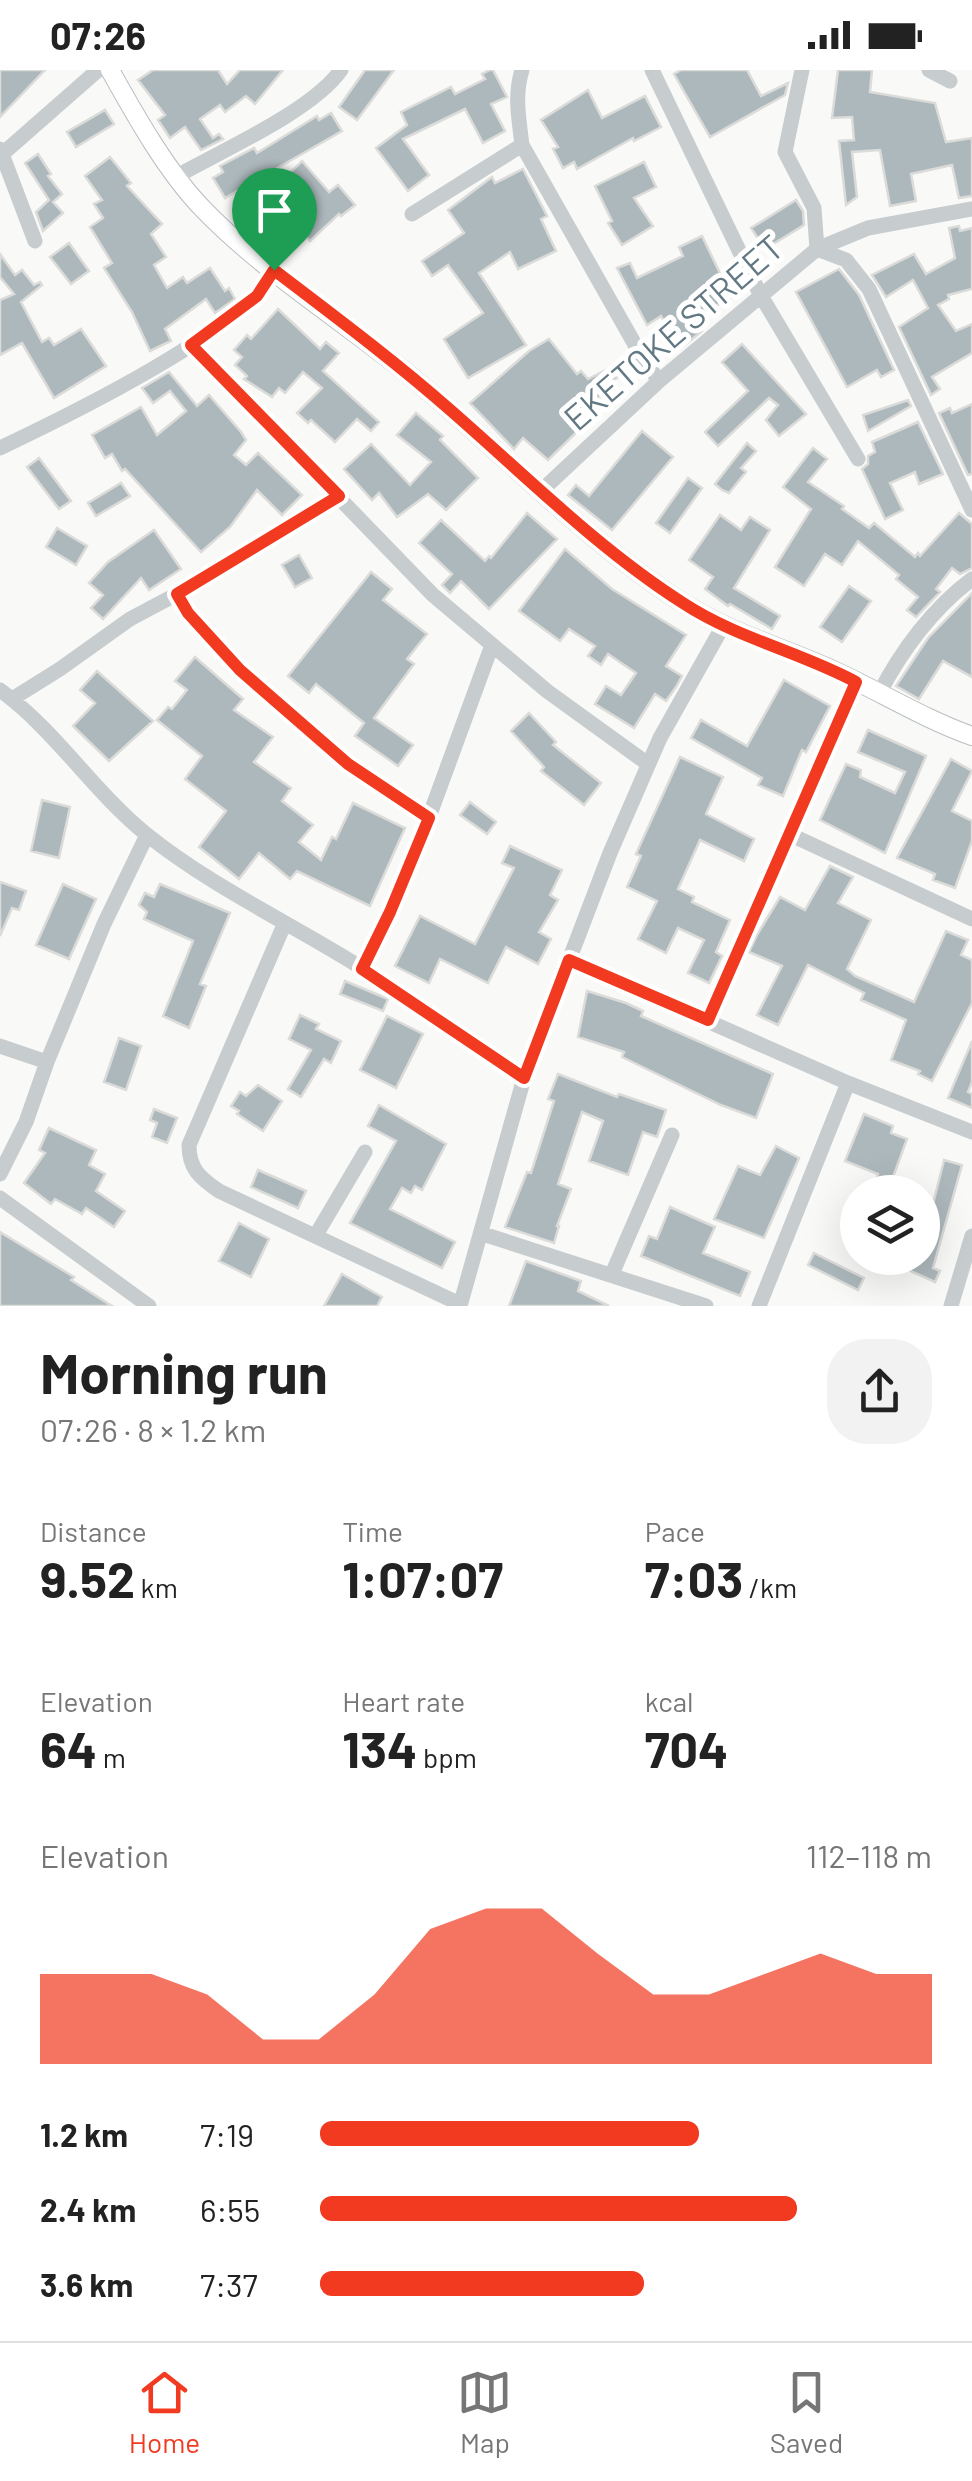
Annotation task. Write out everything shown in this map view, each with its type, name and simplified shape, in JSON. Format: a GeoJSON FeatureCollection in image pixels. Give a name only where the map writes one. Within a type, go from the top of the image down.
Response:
{"type":"FeatureCollection","features":[{"type":"Feature","properties":{"kind":"main road"},"geometry":{"type":"LineString","coordinates":[[110,70],[177,176],[202,208],[274,270],[404,371],[636,570],[723,626],[776,645],[972,736]]}},
{"type":"Feature","properties":{"kind":"street"},"geometry":{"type":"LineString","coordinates":[[35,241],[1,152],[98,70]]}},
{"type":"Feature","properties":{"kind":"street"},"geometry":{"type":"LineString","coordinates":[[177,176],[305,105],[326,90],[341,70]]}},
{"type":"Feature","properties":{"kind":"street"},"geometry":{"type":"LineString","coordinates":[[522,70],[517,97],[522,145],[659,381]]}},
{"type":"Feature","properties":{"kind":"street"},"geometry":{"type":"LineString","coordinates":[[652,70],[760,294],[858,459]]}},
{"type":"Feature","properties":{"kind":"street"},"geometry":{"type":"LineString","coordinates":[[802,70],[786,152],[814,208],[816,250],[846,260],[868,289],[972,510]]}},
{"type":"Feature","properties":{"kind":"street"},"geometry":{"type":"LineString","coordinates":[[929,70],[950,81]]}},
{"type":"Feature","properties":{"kind":"street"},"geometry":{"type":"LineString","coordinates":[[412,214],[522,145]]}},
{"type":"Feature","properties":{"kind":"street","name":"EKETOKE STREET"},"geometry":{"type":"LineString","coordinates":[[541,490],[659,381],[816,250],[868,228],[972,209]]}},
{"type":"Feature","properties":{"kind":"street"},"geometry":{"type":"LineString","coordinates":[[0,448],[75,412],[191,345],[257,296],[274,270]]}},
{"type":"Feature","properties":{"kind":"street"},"geometry":{"type":"LineString","coordinates":[[191,345],[433,595],[547,691],[648,764]]}},
{"type":"Feature","properties":{"kind":"street"},"geometry":{"type":"LineString","coordinates":[[339,496],[130,618],[60,669],[6,694],[147,835],[284,925],[362,969],[524,1078]]}},
{"type":"Feature","properties":{"kind":"street"},"geometry":{"type":"LineString","coordinates":[[880,694],[892,668],[912,642],[942,605],[972,579]]}},
{"type":"Feature","properties":{"kind":"street"},"geometry":{"type":"LineString","coordinates":[[177,594],[188,613],[227,656],[281,705],[348,764],[429,818]]}},
{"type":"Feature","properties":{"kind":"street"},"geometry":{"type":"LineString","coordinates":[[284,925],[189,1145],[189,1160],[198,1176],[219,1191],[460,1305],[524,1078],[569,960],[648,764],[723,626]]}},
{"type":"Feature","properties":{"kind":"street"},"geometry":{"type":"LineString","coordinates":[[362,969],[429,818],[492,645]]}},
{"type":"Feature","properties":{"kind":"street"},"geometry":{"type":"LineString","coordinates":[[708,1020],[856,682]]}},
{"type":"Feature","properties":{"kind":"street"},"geometry":{"type":"LineString","coordinates":[[789,834],[972,919]]}},
{"type":"Feature","properties":{"kind":"street"},"geometry":{"type":"LineString","coordinates":[[0,1174],[26,1122],[104,924],[147,835]]}},
{"type":"Feature","properties":{"kind":"street"},"geometry":{"type":"LineString","coordinates":[[569,960],[848,1083],[972,1132]]}},
{"type":"Feature","properties":{"kind":"street"},"geometry":{"type":"LineString","coordinates":[[0,1046],[47,1062]]}},
{"type":"Feature","properties":{"kind":"street"},"geometry":{"type":"LineString","coordinates":[[759,1306],[848,1083]]}},
{"type":"Feature","properties":{"kind":"street"},"geometry":{"type":"LineString","coordinates":[[612,1274],[672,1135]]}},
{"type":"Feature","properties":{"kind":"street"},"geometry":{"type":"LineString","coordinates":[[316,1235],[365,1152]]}},
{"type":"Feature","properties":{"kind":"street"},"geometry":{"type":"LineString","coordinates":[[0,1198],[149,1306]]}},
{"type":"Feature","properties":{"kind":"street"},"geometry":{"type":"LineString","coordinates":[[483,1234],[706,1306]]}},
{"type":"Feature","properties":{"kind":"street"},"geometry":{"type":"LineString","coordinates":[[952,1306],[972,1236]]}},
{"type":"Feature","properties":{"kind":"building"},"geometry":{"type":"Polygon","coordinates":[[[0,70],[45,70],[0,117],[0,70]]]}},
{"type":"Feature","properties":{"kind":"building"},"geometry":{"type":"Polygon","coordinates":[[[153,70],[218,70],[227,84],[240,70],[283,70],[255,104],[246,96],[225,112],[220,105],[200,119],[213,138],[219,134],[223,139],[201,150],[185,127],[170,138],[158,120],[165,115],[138,80],[153,70]]]}},
{"type":"Feature","properties":{"kind":"building"},"geometry":{"type":"Polygon","coordinates":[[[365,70],[394,70],[357,120],[339,107],[365,70]]]}},
{"type":"Feature","properties":{"kind":"building"},"geometry":{"type":"Polygon","coordinates":[[[490,70],[507,97],[491,104],[505,131],[483,143],[465,109],[403,139],[429,175],[408,191],[376,148],[407,125],[401,112],[451,87],[455,94],[485,79],[482,74],[490,70]]]}},
{"type":"Feature","properties":{"kind":"building"},"geometry":{"type":"Polygon","coordinates":[[[681,70],[747,70],[761,96],[788,83],[785,95],[710,137],[674,74],[681,70]]]}},
{"type":"Feature","properties":{"kind":"building"},"geometry":{"type":"Polygon","coordinates":[[[838,70],[872,70],[870,92],[935,103],[946,142],[972,138],[972,196],[959,198],[952,165],[911,174],[916,201],[890,206],[880,150],[852,152],[857,197],[846,205],[839,141],[854,140],[852,117],[832,118],[838,70]]]}},
{"type":"Feature","properties":{"kind":"building"},"geometry":{"type":"Polygon","coordinates":[[[588,90],[602,118],[645,96],[661,127],[577,169],[574,162],[563,168],[553,149],[558,147],[541,120],[588,90]]]}},
{"type":"Feature","properties":{"kind":"building"},"geometry":{"type":"Polygon","coordinates":[[[105,110],[114,124],[76,147],[67,132],[105,110]]]}},
{"type":"Feature","properties":{"kind":"building"},"geometry":{"type":"Polygon","coordinates":[[[331,113],[342,131],[225,198],[213,178],[223,172],[220,166],[254,148],[257,153],[317,116],[319,120],[331,113]]]}},
{"type":"Feature","properties":{"kind":"building"},"geometry":{"type":"Polygon","coordinates":[[[38,154],[62,194],[53,202],[63,213],[43,231],[36,212],[49,200],[25,163],[38,154]]]}},
{"type":"Feature","properties":{"kind":"building"},"geometry":{"type":"Polygon","coordinates":[[[110,157],[131,183],[127,186],[162,224],[151,234],[166,257],[154,265],[167,288],[183,277],[187,283],[210,268],[235,299],[215,313],[206,299],[165,329],[171,341],[150,351],[132,312],[104,268],[112,263],[90,227],[103,218],[94,204],[102,200],[85,176],[110,157]]]}},
{"type":"Feature","properties":{"kind":"building"},"geometry":{"type":"Polygon","coordinates":[[[302,161],[329,192],[338,185],[355,205],[310,241],[295,225],[271,244],[264,235],[280,222],[260,202],[302,161]]]}},
{"type":"Feature","properties":{"kind":"building"},"geometry":{"type":"Polygon","coordinates":[[[644,162],[656,187],[634,198],[653,226],[622,245],[608,223],[612,221],[595,186],[644,162]]]}},
{"type":"Feature","properties":{"kind":"building"},"geometry":{"type":"Polygon","coordinates":[[[523,169],[547,216],[541,219],[556,251],[518,269],[510,252],[479,273],[526,345],[468,378],[444,339],[483,313],[448,265],[432,276],[422,261],[464,233],[448,210],[492,177],[495,183],[523,169]]]}},
{"type":"Feature","properties":{"kind":"building"},"geometry":{"type":"Polygon","coordinates":[[[796,200],[803,211],[804,225],[765,249],[751,228],[796,200]]]}},
{"type":"Feature","properties":{"kind":"building"},"geometry":{"type":"Polygon","coordinates":[[[959,226],[960,231],[972,228],[972,289],[948,295],[949,299],[938,305],[956,331],[972,324],[972,353],[932,377],[940,389],[931,395],[899,327],[928,308],[913,280],[886,297],[872,275],[914,254],[926,274],[955,258],[949,228],[959,226]]]}},
{"type":"Feature","properties":{"kind":"building"},"geometry":{"type":"Polygon","coordinates":[[[702,236],[732,298],[693,317],[702,331],[680,349],[661,316],[647,325],[617,268],[630,263],[637,278],[683,256],[679,247],[702,236]]]}},
{"type":"Feature","properties":{"kind":"building"},"geometry":{"type":"Polygon","coordinates":[[[69,243],[89,271],[71,284],[50,257],[69,243]]]}},
{"type":"Feature","properties":{"kind":"building"},"geometry":{"type":"Polygon","coordinates":[[[0,254],[15,275],[22,270],[34,285],[42,285],[21,302],[42,342],[49,338],[54,345],[81,329],[106,366],[54,398],[22,343],[0,355],[0,300],[14,294],[0,277],[0,254]]]}},
{"type":"Feature","properties":{"kind":"building"},"geometry":{"type":"Polygon","coordinates":[[[839,269],[859,295],[894,370],[881,377],[877,370],[847,387],[796,292],[839,269]]]}},
{"type":"Feature","properties":{"kind":"building"},"geometry":{"type":"Polygon","coordinates":[[[278,309],[320,349],[326,342],[339,353],[323,371],[379,422],[371,431],[357,419],[335,442],[311,420],[308,423],[297,413],[322,388],[303,372],[285,393],[279,388],[272,397],[244,379],[247,376],[235,365],[242,357],[234,350],[247,335],[251,339],[278,309]]]}},
{"type":"Feature","properties":{"kind":"building"},"geometry":{"type":"Polygon","coordinates":[[[549,339],[577,374],[581,371],[588,379],[612,367],[617,378],[595,389],[601,396],[579,413],[587,422],[548,460],[523,438],[514,449],[470,403],[529,351],[549,339]]]}},
{"type":"Feature","properties":{"kind":"building"},"geometry":{"type":"Polygon","coordinates":[[[742,344],[806,414],[779,436],[766,420],[778,405],[769,398],[718,446],[705,432],[748,391],[722,362],[742,344]]]}},
{"type":"Feature","properties":{"kind":"building"},"geometry":{"type":"Polygon","coordinates":[[[169,372],[197,406],[209,395],[241,432],[246,440],[234,455],[246,465],[258,453],[302,495],[282,515],[257,490],[230,527],[201,552],[125,469],[122,471],[112,454],[105,458],[92,435],[141,407],[157,435],[186,411],[170,391],[153,403],[142,388],[169,372]]]}},
{"type":"Feature","properties":{"kind":"building"},"geometry":{"type":"Polygon","coordinates":[[[908,400],[911,406],[868,431],[863,415],[908,400]]]}},
{"type":"Feature","properties":{"kind":"building"},"geometry":{"type":"Polygon","coordinates":[[[972,404],[972,474],[968,475],[939,413],[950,408],[952,413],[972,404]]]}},
{"type":"Feature","properties":{"kind":"building"},"geometry":{"type":"Polygon","coordinates":[[[416,413],[443,436],[440,440],[478,478],[446,510],[428,494],[397,517],[379,493],[372,500],[344,469],[371,444],[410,485],[431,462],[397,435],[416,413]]]}},
{"type":"Feature","properties":{"kind":"building"},"geometry":{"type":"Polygon","coordinates":[[[918,422],[943,474],[919,484],[915,472],[890,483],[903,510],[885,519],[862,469],[868,464],[868,456],[875,452],[872,442],[918,422]]]}},
{"type":"Feature","properties":{"kind":"building"},"geometry":{"type":"Polygon","coordinates":[[[642,431],[673,457],[612,530],[568,495],[576,485],[589,496],[642,431]]]}},
{"type":"Feature","properties":{"kind":"building"},"geometry":{"type":"Polygon","coordinates":[[[747,443],[756,451],[741,468],[746,472],[729,493],[722,490],[715,484],[747,443]]]}},
{"type":"Feature","properties":{"kind":"building"},"geometry":{"type":"Polygon","coordinates":[[[813,448],[827,459],[808,482],[869,528],[874,523],[915,557],[959,513],[972,524],[972,568],[960,574],[952,568],[936,589],[940,592],[916,617],[907,610],[918,597],[896,579],[899,575],[858,541],[842,565],[825,554],[804,586],[775,567],[811,509],[783,487],[813,448]]]}},
{"type":"Feature","properties":{"kind":"building"},"geometry":{"type":"Polygon","coordinates":[[[39,458],[71,501],[59,509],[27,467],[39,458]]]}},
{"type":"Feature","properties":{"kind":"building"},"geometry":{"type":"Polygon","coordinates":[[[688,478],[702,488],[670,533],[656,523],[688,478]]]}},
{"type":"Feature","properties":{"kind":"building"},"geometry":{"type":"Polygon","coordinates":[[[121,483],[130,496],[96,516],[88,503],[121,483]]]}},
{"type":"Feature","properties":{"kind":"building"},"geometry":{"type":"Polygon","coordinates":[[[527,513],[557,539],[489,609],[461,581],[450,593],[442,585],[452,574],[419,543],[441,520],[485,561],[527,513]]]}},
{"type":"Feature","properties":{"kind":"building"},"geometry":{"type":"Polygon","coordinates":[[[720,515],[741,530],[750,517],[770,530],[734,588],[780,616],[772,629],[705,589],[713,577],[689,560],[720,515]]]}},
{"type":"Feature","properties":{"kind":"building"},"geometry":{"type":"Polygon","coordinates":[[[57,528],[87,546],[76,565],[46,547],[57,528]]]}},
{"type":"Feature","properties":{"kind":"building"},"geometry":{"type":"Polygon","coordinates":[[[154,530],[181,569],[149,590],[141,578],[103,619],[91,608],[103,595],[89,583],[108,562],[154,530]]]}},
{"type":"Feature","properties":{"kind":"building"},"geometry":{"type":"Polygon","coordinates":[[[565,549],[612,589],[686,635],[666,666],[682,676],[676,687],[666,701],[655,694],[634,728],[595,704],[606,686],[621,695],[636,673],[608,654],[601,665],[588,656],[595,646],[569,629],[560,641],[519,611],[565,549]]]}},
{"type":"Feature","properties":{"kind":"building"},"geometry":{"type":"Polygon","coordinates":[[[299,555],[312,578],[295,587],[282,565],[299,555]]]}},
{"type":"Feature","properties":{"kind":"building"},"geometry":{"type":"Polygon","coordinates":[[[371,572],[392,589],[383,600],[427,634],[407,659],[414,664],[374,718],[413,745],[398,766],[355,736],[364,723],[316,684],[309,693],[288,676],[371,572]]]}},
{"type":"Feature","properties":{"kind":"building"},"geometry":{"type":"Polygon","coordinates":[[[849,586],[871,601],[842,642],[820,627],[849,586]]]}},
{"type":"Feature","properties":{"kind":"building"},"geometry":{"type":"Polygon","coordinates":[[[972,593],[972,677],[943,661],[919,699],[896,686],[928,638],[972,593]]]}},
{"type":"Feature","properties":{"kind":"building"},"geometry":{"type":"Polygon","coordinates":[[[195,657],[243,699],[234,710],[273,737],[254,762],[291,788],[282,801],[313,825],[299,842],[321,860],[353,803],[405,828],[370,906],[297,871],[290,879],[259,853],[239,879],[199,847],[226,811],[185,779],[202,756],[157,720],[187,690],[175,681],[195,657]]]}},
{"type":"Feature","properties":{"kind":"building"},"geometry":{"type":"Polygon","coordinates":[[[97,671],[153,721],[109,761],[73,726],[95,703],[80,690],[97,671]]]}},
{"type":"Feature","properties":{"kind":"building"},"geometry":{"type":"Polygon","coordinates":[[[784,680],[830,706],[806,752],[802,750],[783,796],[758,785],[762,778],[691,738],[701,720],[747,746],[784,680]]]}},
{"type":"Feature","properties":{"kind":"building"},"geometry":{"type":"Polygon","coordinates":[[[529,713],[556,742],[553,745],[601,783],[584,805],[541,771],[544,767],[511,731],[529,713]]]}},
{"type":"Feature","properties":{"kind":"building"},"geometry":{"type":"Polygon","coordinates":[[[868,730],[926,756],[885,853],[820,820],[846,764],[861,770],[860,777],[895,793],[905,772],[858,752],[868,730]]]}},
{"type":"Feature","properties":{"kind":"building"},"geometry":{"type":"Polygon","coordinates":[[[680,757],[723,777],[706,814],[754,839],[744,861],[700,840],[678,889],[694,897],[692,902],[730,920],[716,952],[722,956],[709,983],[688,973],[704,940],[678,928],[666,953],[638,939],[657,901],[627,887],[641,856],[636,854],[680,757]]]}},
{"type":"Feature","properties":{"kind":"building"},"geometry":{"type":"Polygon","coordinates":[[[951,759],[972,771],[952,811],[972,821],[972,841],[955,888],[933,880],[935,874],[897,858],[951,759]]]}},
{"type":"Feature","properties":{"kind":"building"},"geometry":{"type":"Polygon","coordinates":[[[42,800],[70,807],[59,858],[31,851],[42,800]]]}},
{"type":"Feature","properties":{"kind":"building"},"geometry":{"type":"Polygon","coordinates":[[[470,802],[496,822],[487,834],[460,815],[470,802]]]}},
{"type":"Feature","properties":{"kind":"building"},"geometry":{"type":"Polygon","coordinates":[[[510,846],[562,870],[550,895],[558,900],[539,932],[551,939],[538,964],[506,947],[488,983],[440,959],[429,983],[395,966],[420,916],[475,944],[514,868],[502,863],[510,846]]]}},
{"type":"Feature","properties":{"kind":"building"},"geometry":{"type":"Polygon","coordinates":[[[830,866],[853,877],[838,903],[871,920],[847,969],[855,976],[914,1002],[946,931],[968,940],[961,955],[972,960],[972,1003],[932,1081],[918,1074],[920,1071],[891,1060],[906,1020],[861,1000],[864,993],[808,965],[778,1025],[757,1015],[782,966],[749,952],[757,935],[780,897],[805,910],[830,866]]]}},
{"type":"Feature","properties":{"kind":"building"},"geometry":{"type":"Polygon","coordinates":[[[0,882],[26,891],[19,910],[12,908],[0,936],[0,882]]]}},
{"type":"Feature","properties":{"kind":"building"},"geometry":{"type":"Polygon","coordinates":[[[63,884],[96,899],[69,959],[36,945],[63,884]]]}},
{"type":"Feature","properties":{"kind":"building"},"geometry":{"type":"Polygon","coordinates":[[[160,884],[230,913],[200,984],[206,986],[189,1028],[163,1016],[193,941],[144,919],[147,912],[139,905],[145,893],[154,897],[160,884]]]}},
{"type":"Feature","properties":{"kind":"building"},"geometry":{"type":"Polygon","coordinates":[[[345,981],[388,999],[383,1011],[340,994],[345,981]]]}},
{"type":"Feature","properties":{"kind":"building"},"geometry":{"type":"Polygon","coordinates":[[[587,991],[626,1003],[643,1011],[641,1016],[773,1074],[756,1118],[622,1057],[624,1052],[578,1037],[587,991]]]}},
{"type":"Feature","properties":{"kind":"building"},"geometry":{"type":"Polygon","coordinates":[[[300,1015],[319,1024],[316,1029],[341,1041],[331,1063],[324,1059],[301,1097],[288,1089],[311,1050],[289,1039],[300,1015]]]}},
{"type":"Feature","properties":{"kind":"building"},"geometry":{"type":"Polygon","coordinates":[[[387,1016],[423,1034],[396,1088],[360,1070],[387,1016]]]}},
{"type":"Feature","properties":{"kind":"building"},"geometry":{"type":"Polygon","coordinates":[[[119,1038],[141,1046],[126,1090],[104,1082],[119,1038]]]}},
{"type":"Feature","properties":{"kind":"building"},"geometry":{"type":"Polygon","coordinates":[[[972,1041],[972,1082],[968,1092],[972,1094],[972,1108],[948,1098],[972,1041]]]}},
{"type":"Feature","properties":{"kind":"building"},"geometry":{"type":"Polygon","coordinates":[[[558,1074],[617,1097],[619,1094],[666,1110],[657,1137],[643,1132],[628,1175],[589,1161],[603,1121],[582,1112],[558,1184],[571,1189],[554,1243],[505,1227],[527,1172],[531,1173],[554,1101],[548,1099],[558,1074]]]}},
{"type":"Feature","properties":{"kind":"building"},"geometry":{"type":"Polygon","coordinates":[[[258,1085],[282,1101],[263,1131],[231,1106],[240,1092],[246,1096],[258,1085]]]}},
{"type":"Feature","properties":{"kind":"building"},"geometry":{"type":"Polygon","coordinates":[[[379,1105],[446,1144],[422,1190],[415,1186],[411,1193],[402,1188],[390,1209],[455,1242],[442,1268],[350,1223],[396,1141],[368,1126],[379,1105]]]}},
{"type":"Feature","properties":{"kind":"building"},"geometry":{"type":"Polygon","coordinates":[[[154,1109],[177,1118],[167,1143],[152,1137],[157,1123],[150,1120],[154,1109]]]}},
{"type":"Feature","properties":{"kind":"building"},"geometry":{"type":"Polygon","coordinates":[[[864,1114],[893,1126],[891,1133],[907,1139],[894,1175],[878,1175],[845,1161],[864,1114]]]}},
{"type":"Feature","properties":{"kind":"building"},"geometry":{"type":"Polygon","coordinates":[[[49,1128],[96,1150],[89,1165],[105,1174],[96,1191],[125,1211],[114,1227],[86,1208],[82,1214],[55,1199],[51,1204],[24,1183],[45,1153],[39,1150],[49,1128]]]}},
{"type":"Feature","properties":{"kind":"building"},"geometry":{"type":"Polygon","coordinates":[[[776,1146],[799,1158],[764,1238],[714,1219],[738,1166],[760,1175],[776,1146]]]}},
{"type":"Feature","properties":{"kind":"building"},"geometry":{"type":"Polygon","coordinates":[[[944,1160],[962,1165],[940,1243],[940,1176],[944,1160]]]}},
{"type":"Feature","properties":{"kind":"building"},"geometry":{"type":"Polygon","coordinates":[[[258,1170],[306,1191],[298,1208],[251,1187],[258,1170]]]}},
{"type":"Feature","properties":{"kind":"building"},"geometry":{"type":"Polygon","coordinates":[[[670,1207],[715,1227],[703,1253],[750,1272],[740,1296],[641,1256],[649,1236],[657,1239],[670,1207]]]}},
{"type":"Feature","properties":{"kind":"building"},"geometry":{"type":"Polygon","coordinates":[[[239,1223],[269,1239],[251,1277],[219,1261],[239,1223]]]}},
{"type":"Feature","properties":{"kind":"building"},"geometry":{"type":"Polygon","coordinates":[[[0,1232],[74,1277],[71,1280],[112,1306],[0,1306],[0,1232]]]}},
{"type":"Feature","properties":{"kind":"building"},"geometry":{"type":"Polygon","coordinates":[[[814,1253],[840,1266],[840,1275],[864,1278],[858,1290],[808,1265],[814,1253]]]}},
{"type":"Feature","properties":{"kind":"building"},"geometry":{"type":"Polygon","coordinates":[[[526,1261],[581,1281],[578,1291],[609,1306],[509,1306],[526,1261]]]}},
{"type":"Feature","properties":{"kind":"building"},"geometry":{"type":"Polygon","coordinates":[[[342,1274],[382,1297],[377,1306],[324,1306],[342,1274]]]}},
{"type":"Feature","properties":{"kind":"building"},"geometry":{"type":"Polygon","coordinates":[[[920,1275],[938,1275],[935,1282],[920,1275]]]}},
{"type":"Feature","properties":{"kind":"route"},"geometry":{"type":"LineString","coordinates":[[274,270],[404,371],[530,482],[636,570],[685,605],[723,626],[856,682],[708,1020],[569,960],[524,1078],[362,969],[429,818],[348,764],[240,670],[188,613],[177,594],[339,496],[191,345],[257,296],[274,270]]}}]}
